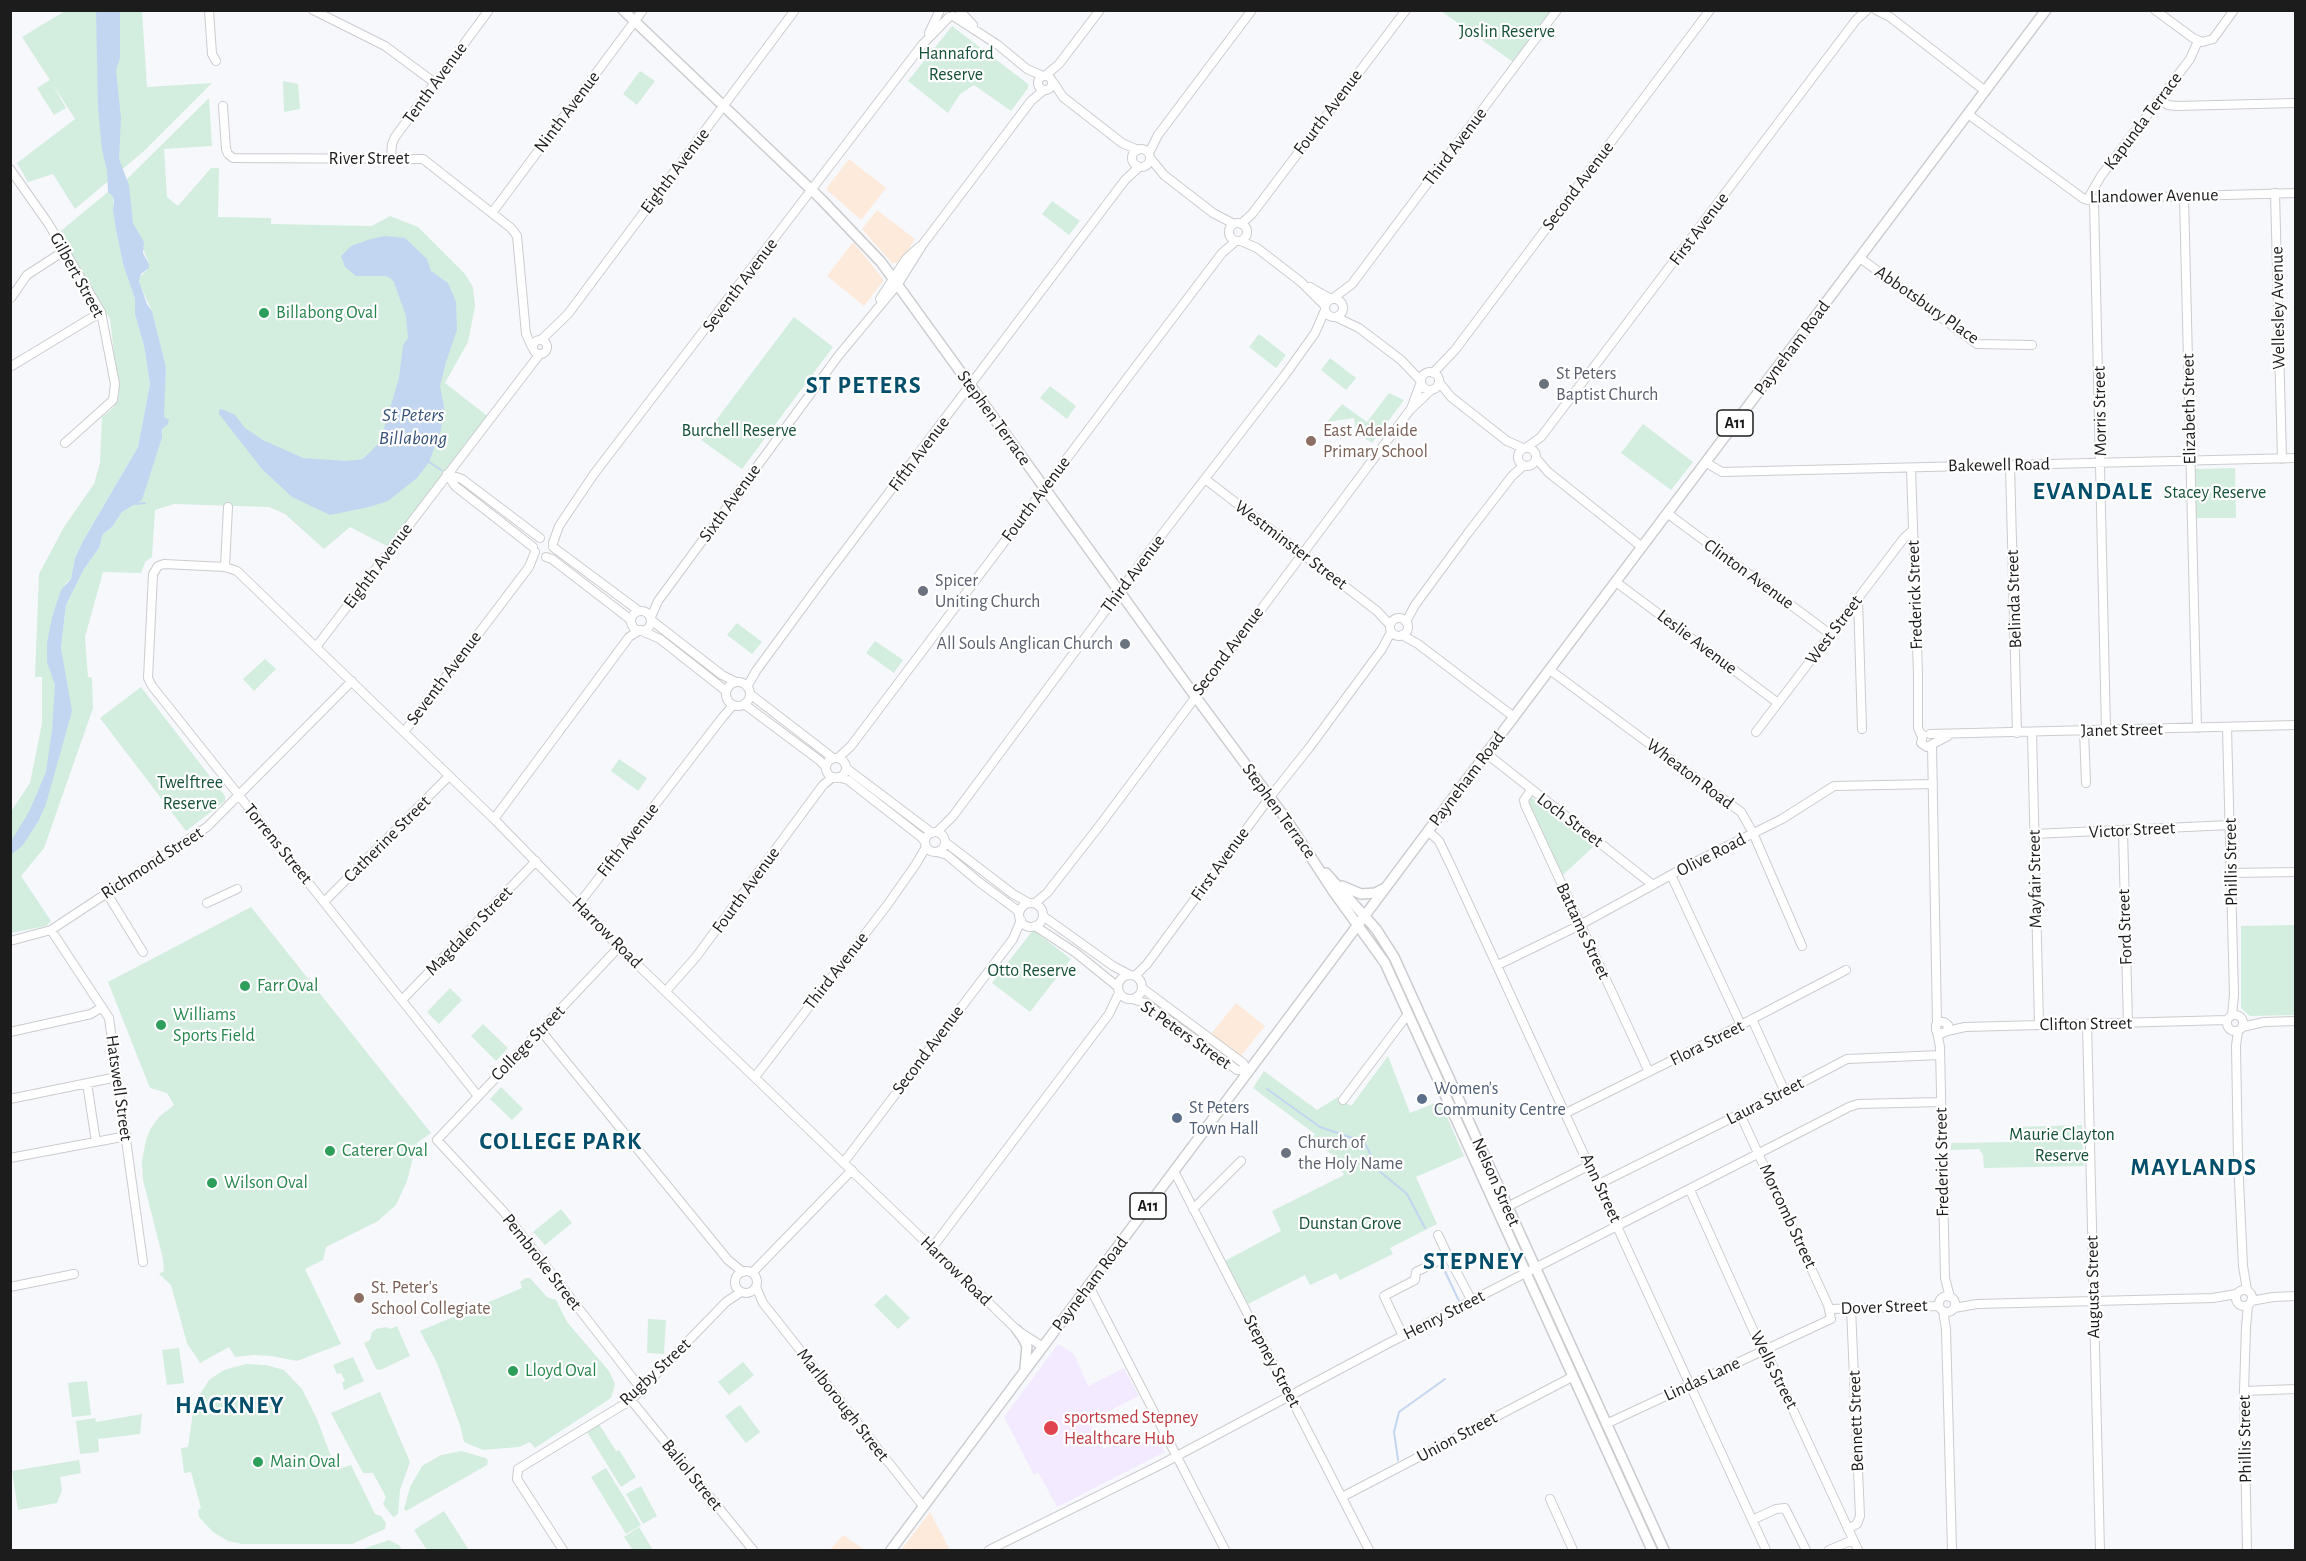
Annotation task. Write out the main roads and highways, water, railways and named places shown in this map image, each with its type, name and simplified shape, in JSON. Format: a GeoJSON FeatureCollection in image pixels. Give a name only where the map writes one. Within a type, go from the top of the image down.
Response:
{"type":"FeatureCollection","features":[{"type":"Feature","properties":{"kind":"main road","name":"Stephen Terrace"},"geometry":{"type":"LineString","coordinates":[[623,10],[812,190],[869,248],[896,281],[1194,696],[1270,797],[1359,926]]}},
{"type":"Feature","properties":{"kind":"main road","name":"Payneham Road"},"geometry":{"type":"LineString","coordinates":[[891,1551],[1248,1071],[2046,10]]}},
{"type":"Feature","properties":{"kind":"main road","name":"Stephen Terrace"},"geometry":{"type":"LineString","coordinates":[[1318,866],[1337,883],[1365,916]]}},
{"type":"Feature","properties":{"kind":"main road"},"geometry":{"type":"LineString","coordinates":[[1337,883],[1361,894],[1375,893],[1387,887]]}},
{"type":"Feature","properties":{"kind":"main road","name":"Nelson Street"},"geometry":{"type":"LineString","coordinates":[[1365,916],[1394,957],[1664,1551]]}},
{"type":"Feature","properties":{"kind":"main road","name":"Nelson Street"},"geometry":{"type":"LineString","coordinates":[[1359,926],[1385,963],[1652,1551]]}},
{"type":"Feature","properties":{"kind":"main road"},"geometry":{"type":"LineString","coordinates":[[1408,1014],[1417,1008]]}},
{"type":"Feature","properties":{"kind":"main road"},"geometry":{"type":"LineString","coordinates":[[1498,1212],[1507,1207]]}},
{"type":"Feature","properties":{"kind":"main road"},"geometry":{"type":"LineString","coordinates":[[1017,1330],[1027,1346],[1025,1370]]}},
{"type":"Feature","properties":{"kind":"main road"},"geometry":{"type":"LineString","coordinates":[[1572,1377],[1582,1372]]}},
{"type":"Feature","properties":{"kind":"water"},"geometry":{"type":"Polygon","coordinates":[[[96,11],[120,11],[120,58],[116,70],[121,118],[119,159],[129,185],[133,223],[144,242],[143,253],[149,264],[149,268],[141,274],[139,281],[147,304],[152,311],[166,367],[164,417],[169,420],[162,429],[162,438],[142,500],[122,512],[112,527],[103,534],[99,548],[84,569],[66,605],[61,648],[72,711],[46,804],[23,845],[11,855],[11,841],[29,812],[46,772],[55,685],[47,662],[47,643],[52,617],[61,590],[71,579],[75,558],[83,541],[138,447],[150,384],[144,346],[135,314],[135,299],[123,264],[116,230],[114,201],[108,192],[98,107],[96,11]]]}},
{"type":"Feature","properties":{"kind":"water","name":"St Peters Billabong"},"geometry":{"type":"Polygon","coordinates":[[[384,236],[405,238],[427,259],[431,271],[448,283],[456,302],[457,330],[440,386],[444,407],[441,430],[429,462],[417,478],[388,501],[330,515],[292,497],[262,469],[219,414],[219,410],[222,409],[235,415],[245,428],[263,440],[303,458],[347,461],[363,459],[380,442],[399,378],[403,345],[408,338],[406,316],[394,282],[390,278],[356,276],[345,267],[341,256],[351,246],[384,236]]]}},
{"type":"Feature","properties":{"kind":"waterway"},"geometry":{"type":"LineString","coordinates":[[429,462],[441,470]]}},
{"type":"Feature","properties":{"kind":"waterway"},"geometry":{"type":"LineString","coordinates":[[136,504],[145,503]]}},
{"type":"Feature","properties":{"kind":"waterway"},"geometry":{"type":"LineString","coordinates":[[1267,1089],[1320,1127],[1366,1145],[1377,1169],[1407,1194],[1425,1228]]}},
{"type":"Feature","properties":{"kind":"waterway"},"geometry":{"type":"LineString","coordinates":[[1441,1263],[1459,1301]]}},
{"type":"Feature","properties":{"kind":"waterway"},"geometry":{"type":"LineString","coordinates":[[1398,1460],[1394,1432],[1399,1412],[1445,1379]]}},
{"type":"Feature","properties":{"kind":"place","name":"Billabong Oval"},"geometry":{"type":"Point","coordinates":[264,313]}},
{"type":"Feature","properties":{"kind":"place","name":"St Peters Baptist Church"},"geometry":{"type":"Point","coordinates":[1544,384]}},
{"type":"Feature","properties":{"kind":"place","name":"East Adelaide Primary School"},"geometry":{"type":"Point","coordinates":[1311,441]}},
{"type":"Feature","properties":{"kind":"place","name":"Spicer Uniting Church"},"geometry":{"type":"Point","coordinates":[923,591]}},
{"type":"Feature","properties":{"kind":"place","name":"All Souls Anglican Church"},"geometry":{"type":"Point","coordinates":[1125,644]}},
{"type":"Feature","properties":{"kind":"place","name":"Farr Oval"},"geometry":{"type":"Point","coordinates":[245,986]}},
{"type":"Feature","properties":{"kind":"place","name":"Williams Sports Field"},"geometry":{"type":"Point","coordinates":[161,1025]}},
{"type":"Feature","properties":{"kind":"place","name":"Women's Community Centre"},"geometry":{"type":"Point","coordinates":[1422,1099]}},
{"type":"Feature","properties":{"kind":"place","name":"St Peters Town Hall"},"geometry":{"type":"Point","coordinates":[1177,1118]}},
{"type":"Feature","properties":{"kind":"place","name":"Caterer Oval"},"geometry":{"type":"Point","coordinates":[330,1151]}},
{"type":"Feature","properties":{"kind":"place","name":"Church of the Holy Name"},"geometry":{"type":"Point","coordinates":[1286,1153]}},
{"type":"Feature","properties":{"kind":"place","name":"Wilson Oval"},"geometry":{"type":"Point","coordinates":[212,1183]}},
{"type":"Feature","properties":{"kind":"place","name":"St. Peter's School Collegiate"},"geometry":{"type":"Point","coordinates":[359,1298]}},
{"type":"Feature","properties":{"kind":"place","name":"Lloyd Oval"},"geometry":{"type":"Point","coordinates":[513,1371]}},
{"type":"Feature","properties":{"kind":"place","name":"sportsmed Stepney Healthcare Hub"},"geometry":{"type":"Point","coordinates":[1051,1428]}},
{"type":"Feature","properties":{"kind":"place","name":"Main Oval"},"geometry":{"type":"Point","coordinates":[258,1462]}},
{"type":"Feature","properties":{"kind":"district","name":"ST PETERS"},"geometry":{"type":"Point","coordinates":[864,386]}},
{"type":"Feature","properties":{"kind":"district","name":"EVANDALE"},"geometry":{"type":"Point","coordinates":[2093,492]}},
{"type":"Feature","properties":{"kind":"district","name":"COLLEGE PARK"},"geometry":{"type":"Point","coordinates":[561,1142]}},
{"type":"Feature","properties":{"kind":"district","name":"MAYLANDS"},"geometry":{"type":"Point","coordinates":[2194,1168]}},
{"type":"Feature","properties":{"kind":"district","name":"STEPNEY"},"geometry":{"type":"Point","coordinates":[1474,1262]}},
{"type":"Feature","properties":{"kind":"district","name":"HACKNEY"},"geometry":{"type":"Point","coordinates":[230,1406]}},
{"type":"Feature","properties":{"kind":"park label","name":"Joslin Reserve"},"geometry":{"type":"Point","coordinates":[1507,32]}},
{"type":"Feature","properties":{"kind":"park label","name":"Hannaford Reserve"},"geometry":{"type":"Point","coordinates":[956,64]}},
{"type":"Feature","properties":{"kind":"park label","name":"Burchell Reserve"},"geometry":{"type":"Point","coordinates":[739,431]}},
{"type":"Feature","properties":{"kind":"park label","name":"Stacey Reserve"},"geometry":{"type":"Point","coordinates":[2215,493]}},
{"type":"Feature","properties":{"kind":"park label","name":"Twelftree Reserve"},"geometry":{"type":"Point","coordinates":[190,793]}},
{"type":"Feature","properties":{"kind":"park label","name":"Otto Reserve"},"geometry":{"type":"Point","coordinates":[1032,971]}},
{"type":"Feature","properties":{"kind":"park label","name":"Maurie Clayton Reserve"},"geometry":{"type":"Point","coordinates":[2062,1145]}},
{"type":"Feature","properties":{"kind":"park label","name":"Dunstan Grove"},"geometry":{"type":"Point","coordinates":[1350,1224]}}]}
